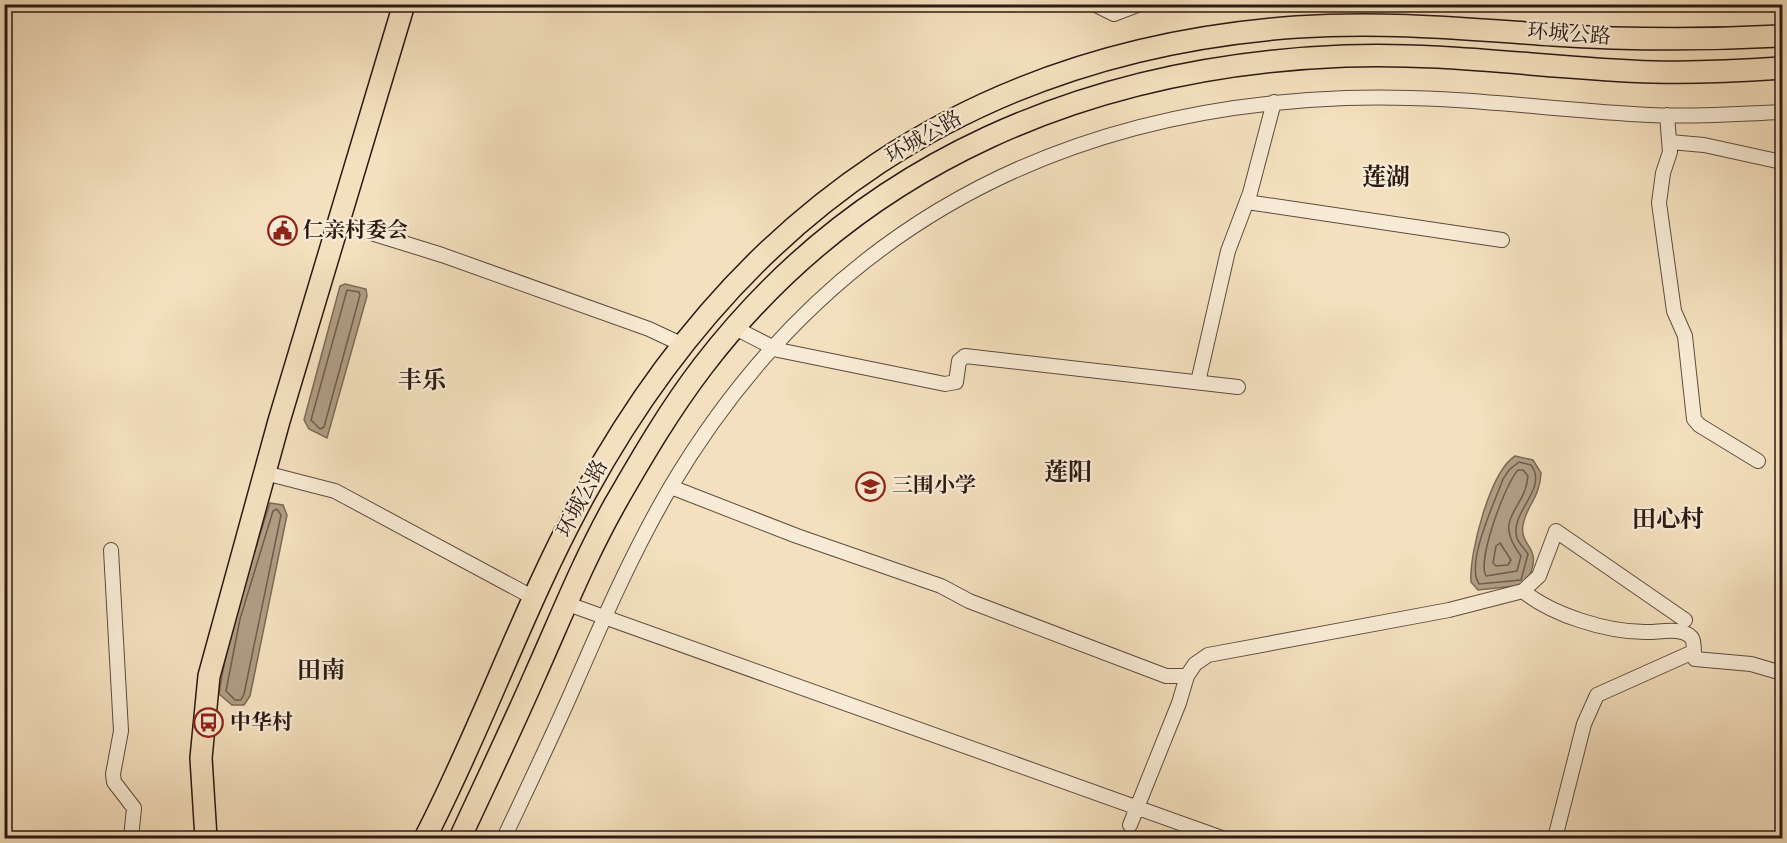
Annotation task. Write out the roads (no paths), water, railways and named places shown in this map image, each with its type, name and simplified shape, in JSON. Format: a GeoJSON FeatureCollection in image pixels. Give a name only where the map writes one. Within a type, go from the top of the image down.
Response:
{"type":"FeatureCollection","features":[{"type":"Feature","properties":{"kind":"main road"},"geometry":{"type":"LineString","coordinates":[[206,838],[201,758],[209,676],[265,473],[404,4]]}},
{"type":"Feature","properties":{"kind":"main road","name":"环城公路"},"geometry":{"type":"LineString","coordinates":[[425,838],[564,533],[608,453],[681,344],[724,293],[776,242],[859,176],[918,139],[988,103],[1095,62],[1198,38],[1347,25],[1448,26],[1655,40],[1782,36]]}},
{"type":"Feature","properties":{"kind":"main road","name":"环城公路"},"geometry":{"type":"LineString","coordinates":[[460,838],[597,537],[645,452],[702,368],[771,289],[815,250],[905,183],[1001,131],[1071,102],[1136,83],[1203,69],[1347,56],[1446,57],[1654,72],[1782,68]]}},
{"type":"Feature","properties":{"kind":"main road"},"geometry":{"type":"LineString","coordinates":[[464,756],[492,768]]}},
{"type":"Feature","properties":{"kind":"street"},"geometry":{"type":"LineString","coordinates":[[1094,4],[1114,14],[1140,4]]}},
{"type":"Feature","properties":{"kind":"street"},"geometry":{"type":"LineString","coordinates":[[504,838],[603,617],[671,487],[734,392],[772,347],[824,295],[869,257],[945,208],[1007,174],[1084,141],[1146,123],[1209,110],[1274,102],[1352,98],[1444,100],[1667,116],[1782,112]]}},
{"type":"Feature","properties":{"kind":"street"},"geometry":{"type":"LineString","coordinates":[[1198,382],[1228,251],[1247,202],[1274,102]]}},
{"type":"Feature","properties":{"kind":"street"},"geometry":{"type":"LineString","coordinates":[[1667,116],[1670,142],[1659,203],[1674,311],[1685,336],[1694,419],[1698,425],[1758,461]]}},
{"type":"Feature","properties":{"kind":"street"},"geometry":{"type":"LineString","coordinates":[[1670,142],[1704,145],[1782,162]]}},
{"type":"Feature","properties":{"kind":"street"},"geometry":{"type":"LineString","coordinates":[[1247,202],[1502,240]]}},
{"type":"Feature","properties":{"kind":"street"},"geometry":{"type":"LineString","coordinates":[[339,223],[442,255],[649,329],[681,344]]}},
{"type":"Feature","properties":{"kind":"street"},"geometry":{"type":"LineString","coordinates":[[735,328],[772,347],[945,384],[956,382],[959,361],[964,356],[1238,387]]}},
{"type":"Feature","properties":{"kind":"street"},"geometry":{"type":"LineString","coordinates":[[265,473],[335,491],[534,598]]}},
{"type":"Feature","properties":{"kind":"street"},"geometry":{"type":"LineString","coordinates":[[671,487],[797,536],[941,586],[969,601],[1166,676],[1187,676]]}},
{"type":"Feature","properties":{"kind":"street"},"geometry":{"type":"LineString","coordinates":[[1130,825],[1187,676],[1195,664],[1215,652],[1449,610],[1523,591],[1539,576],[1556,531],[1685,620]]}},
{"type":"Feature","properties":{"kind":"street"},"geometry":{"type":"LineString","coordinates":[[111,550],[121,731],[113,774],[114,782],[134,808],[131,838]]}},
{"type":"Feature","properties":{"kind":"street"},"geometry":{"type":"LineString","coordinates":[[1523,591],[1552,610],[1617,630],[1648,633],[1663,630],[1687,635],[1692,640],[1695,659],[1751,664],[1782,673]]}},
{"type":"Feature","properties":{"kind":"street"},"geometry":{"type":"LineString","coordinates":[[565,603],[1222,838]]}},
{"type":"Feature","properties":{"kind":"street"},"geometry":{"type":"LineString","coordinates":[[1555,838],[1584,724],[1597,695],[1693,652]]}},
{"type":"Feature","properties":{"kind":"water"},"geometry":{"type":"Polygon","coordinates":[[[345,284],[366,289],[367,296],[327,438],[309,429],[304,420],[340,286],[345,284]]]}},
{"type":"Feature","properties":{"kind":"water"},"geometry":{"type":"Polygon","coordinates":[[[1515,456],[1533,460],[1541,473],[1536,495],[1523,525],[1525,539],[1533,555],[1531,572],[1525,585],[1478,590],[1471,582],[1477,534],[1497,478],[1515,456]]]}},
{"type":"Feature","properties":{"kind":"water"},"geometry":{"type":"Polygon","coordinates":[[[270,503],[283,505],[287,515],[250,696],[244,705],[232,705],[219,694],[223,669],[241,597],[270,503]]]}},
{"type":"Feature","properties":{"kind":"place","name":"仁亲村委会"},"geometry":{"type":"Point","coordinates":[282,231]}},
{"type":"Feature","properties":{"kind":"place","name":"三围小学"},"geometry":{"type":"Point","coordinates":[871,486]}},
{"type":"Feature","properties":{"kind":"place","name":"中华村"},"geometry":{"type":"Point","coordinates":[209,723]}},
{"type":"Feature","properties":{"kind":"district","name":"莲湖"},"geometry":{"type":"Point","coordinates":[1386,178]}},
{"type":"Feature","properties":{"kind":"district","name":"丰乐"},"geometry":{"type":"Point","coordinates":[422,381]}},
{"type":"Feature","properties":{"kind":"district","name":"莲阳"},"geometry":{"type":"Point","coordinates":[1068,473]}},
{"type":"Feature","properties":{"kind":"district","name":"田心村"},"geometry":{"type":"Point","coordinates":[1668,520]}},
{"type":"Feature","properties":{"kind":"district","name":"田南"},"geometry":{"type":"Point","coordinates":[321,671]}}]}
